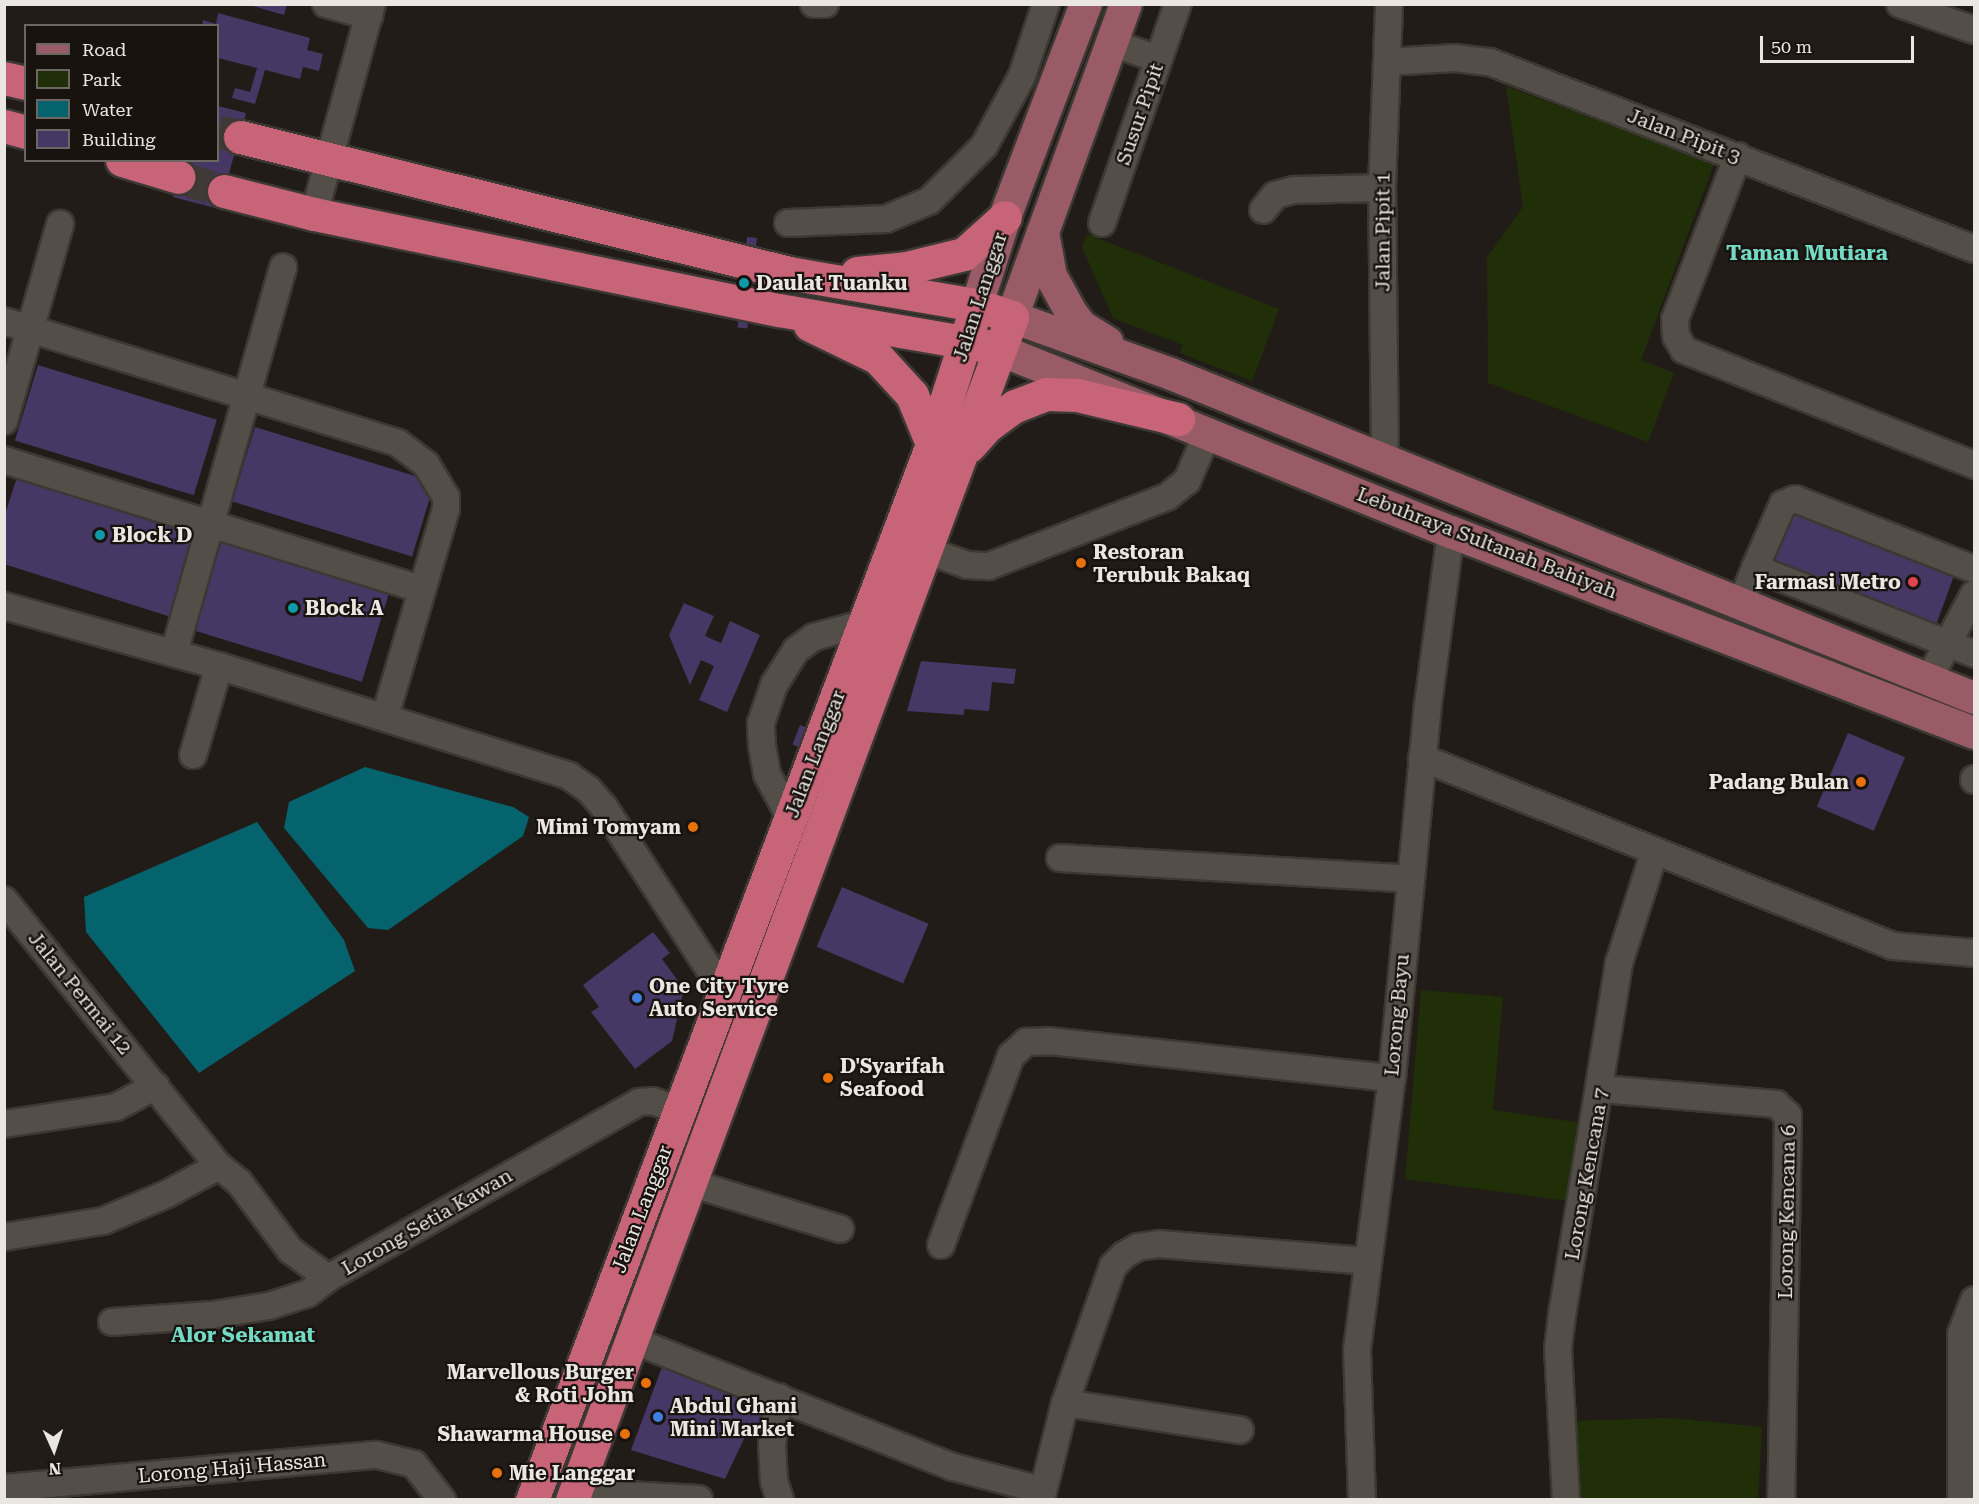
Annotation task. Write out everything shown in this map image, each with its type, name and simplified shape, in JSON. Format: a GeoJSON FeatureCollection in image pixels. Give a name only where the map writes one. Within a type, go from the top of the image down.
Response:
{"type":"FeatureCollection","features":[{"type":"Feature","properties":{"kind":"highway"},"geometry":{"type":"LineString","coordinates":[[4,78],[24,83]]}},
{"type":"Feature","properties":{"kind":"highway"},"geometry":{"type":"LineString","coordinates":[[4,126],[24,131]]}},
{"type":"Feature","properties":{"kind":"highway"},"geometry":{"type":"LineString","coordinates":[[240,137],[789,273],[977,305],[1012,317]]}},
{"type":"Feature","properties":{"kind":"highway"},"geometry":{"type":"LineString","coordinates":[[129,162],[178,177]]}},
{"type":"Feature","properties":{"kind":"highway"},"geometry":{"type":"LineString","coordinates":[[224,191],[314,214],[778,310],[966,340],[1000,350]]}},
{"type":"Feature","properties":{"kind":"highway"},"geometry":{"type":"LineString","coordinates":[[789,273],[850,274],[906,268],[964,254],[1005,217]]}},
{"type":"Feature","properties":{"kind":"highway","name":"Jalan Langgar"},"geometry":{"type":"LineString","coordinates":[[532,1500],[680,1111],[723,990],[791,819],[932,444],[977,305]]}},
{"type":"Feature","properties":{"kind":"highway"},"geometry":{"type":"LineString","coordinates":[[778,310],[878,358],[912,395],[932,444]]}},
{"type":"Feature","properties":{"kind":"highway","name":"Jalan Langgar"},"geometry":{"type":"LineString","coordinates":[[573,1496],[965,452],[1012,317]]}},
{"type":"Feature","properties":{"kind":"highway"},"geometry":{"type":"LineString","coordinates":[[965,452],[996,419],[1015,406],[1046,394],[1077,395],[1178,419]]}},
{"type":"Feature","properties":{"kind":"main road","name":"Jalan Langgar"},"geometry":{"type":"LineString","coordinates":[[977,305],[1005,217],[1086,4]]}},
{"type":"Feature","properties":{"kind":"main road","name":"Jalan Langgar"},"geometry":{"type":"LineString","coordinates":[[1012,317],[1126,4]]}},
{"type":"Feature","properties":{"kind":"main road"},"geometry":{"type":"LineString","coordinates":[[1043,229],[1051,276],[1081,326],[1171,374]]}},
{"type":"Feature","properties":{"kind":"main road","name":"Lebuhraya Sultanah Bahiyah"},"geometry":{"type":"LineString","coordinates":[[1012,317],[1171,374],[1974,698]]}},
{"type":"Feature","properties":{"kind":"main road","name":"Lebuhraya Sultanah Bahiyah"},"geometry":{"type":"LineString","coordinates":[[1000,350],[1178,419],[1451,532],[1974,733]]}},
{"type":"Feature","properties":{"kind":"main road"},"geometry":{"type":"LineString","coordinates":[[1397,465],[1435,500],[1451,532],[1527,518]]}},
{"type":"Feature","properties":{"kind":"street"},"geometry":{"type":"LineString","coordinates":[[314,214],[370,10],[326,4]]}},
{"type":"Feature","properties":{"kind":"street"},"geometry":{"type":"LineString","coordinates":[[814,4],[825,4]]}},
{"type":"Feature","properties":{"kind":"street"},"geometry":{"type":"LineString","coordinates":[[788,223],[886,219],[929,201],[984,146],[1022,76],[1046,4]]}},
{"type":"Feature","properties":{"kind":"street","name":"Susur Pipit"},"geometry":{"type":"LineString","coordinates":[[1102,223],[1178,4]]}},
{"type":"Feature","properties":{"kind":"street","name":"Jalan Pipit 1"},"geometry":{"type":"LineString","coordinates":[[1389,4],[1382,188],[1397,465]]}},
{"type":"Feature","properties":{"kind":"street"},"geometry":{"type":"LineString","coordinates":[[1900,4],[1950,13],[1974,30]]}},
{"type":"Feature","properties":{"kind":"street"},"geometry":{"type":"LineString","coordinates":[[1112,43],[1158,59]]}},
{"type":"Feature","properties":{"kind":"street","name":"Jalan Pipit 3"},"geometry":{"type":"LineString","coordinates":[[1387,62],[1455,58],[1490,62],[1974,249]]}},
{"type":"Feature","properties":{"kind":"street"},"geometry":{"type":"LineString","coordinates":[[1738,156],[1675,319],[1676,336],[1684,350],[1974,465]]}},
{"type":"Feature","properties":{"kind":"street"},"geometry":{"type":"LineString","coordinates":[[1263,210],[1275,195],[1294,190],[1382,188]]}},
{"type":"Feature","properties":{"kind":"street"},"geometry":{"type":"LineString","coordinates":[[4,421],[60,224]]}},
{"type":"Feature","properties":{"kind":"street"},"geometry":{"type":"LineString","coordinates":[[174,653],[283,267]]}},
{"type":"Feature","properties":{"kind":"street"},"geometry":{"type":"LineString","coordinates":[[4,321],[246,394],[398,443],[426,464],[446,497],[446,509],[384,716]]}},
{"type":"Feature","properties":{"kind":"street"},"geometry":{"type":"LineString","coordinates":[[928,551],[967,565],[989,566],[1167,497],[1187,481],[1208,432]]}},
{"type":"Feature","properties":{"kind":"street"},"geometry":{"type":"LineString","coordinates":[[4,460],[422,589]]}},
{"type":"Feature","properties":{"kind":"street"},"geometry":{"type":"LineString","coordinates":[[1741,603],[1783,504],[1795,499],[1974,569]]}},
{"type":"Feature","properties":{"kind":"street","name":"Lorong Bayu"},"geometry":{"type":"LineString","coordinates":[[1362,1500],[1357,1350],[1392,1078],[1422,758],[1451,532]]}},
{"type":"Feature","properties":{"kind":"street"},"geometry":{"type":"LineString","coordinates":[[1755,568],[1974,654]]}},
{"type":"Feature","properties":{"kind":"street"},"geometry":{"type":"LineString","coordinates":[[1929,679],[1951,644],[1974,594]]}},
{"type":"Feature","properties":{"kind":"street"},"geometry":{"type":"LineString","coordinates":[[4,606],[219,666],[569,776],[589,790],[723,990]]}},
{"type":"Feature","properties":{"kind":"street"},"geometry":{"type":"LineString","coordinates":[[791,819],[767,774],[762,745],[761,723],[774,685],[796,650],[814,637],[865,623]]}},
{"type":"Feature","properties":{"kind":"street"},"geometry":{"type":"LineString","coordinates":[[194,756],[219,666]]}},
{"type":"Feature","properties":{"kind":"street"},"geometry":{"type":"LineString","coordinates":[[1422,758],[1654,853],[1893,946],[1974,953]]}},
{"type":"Feature","properties":{"kind":"street","name":"Lorong Kencana 7"},"geometry":{"type":"LineString","coordinates":[[1566,1500],[1558,1348],[1602,1089],[1619,963],[1654,853]]}},
{"type":"Feature","properties":{"kind":"street"},"geometry":{"type":"LineString","coordinates":[[1060,858],[1410,879]]}},
{"type":"Feature","properties":{"kind":"street","name":"Jalan Permai 12"},"geometry":{"type":"LineString","coordinates":[[4,900],[219,1166]]}},
{"type":"Feature","properties":{"kind":"street"},"geometry":{"type":"LineString","coordinates":[[941,1245],[1011,1056],[1026,1042],[1048,1041],[1392,1078]]}},
{"type":"Feature","properties":{"kind":"street"},"geometry":{"type":"LineString","coordinates":[[4,1124],[116,1107],[156,1086]]}},
{"type":"Feature","properties":{"kind":"street","name":"Lorong Kencana 6"},"geometry":{"type":"LineString","coordinates":[[1602,1089],[1776,1104],[1788,1115],[1781,1500]]}},
{"type":"Feature","properties":{"kind":"street","name":"Lorong Setia Kawan"},"geometry":{"type":"LineString","coordinates":[[219,1166],[239,1182],[290,1250],[328,1278],[639,1102],[653,1101],[680,1111]]}},
{"type":"Feature","properties":{"kind":"street"},"geometry":{"type":"LineString","coordinates":[[4,1237],[103,1221],[167,1194],[219,1166]]}},
{"type":"Feature","properties":{"kind":"street"},"geometry":{"type":"LineString","coordinates":[[690,1183],[840,1229]]}},
{"type":"Feature","properties":{"kind":"street"},"geometry":{"type":"LineString","coordinates":[[632,1340],[953,1467],[1041,1495],[1065,1403],[1113,1266],[1138,1247],[1183,1245],[1367,1261]]}},
{"type":"Feature","properties":{"kind":"street"},"geometry":{"type":"LineString","coordinates":[[112,1322],[212,1315],[269,1305],[307,1294],[328,1278]]}},
{"type":"Feature","properties":{"kind":"street"},"geometry":{"type":"LineString","coordinates":[[1961,1500],[1967,1413],[1961,1334],[1974,1300]]}},
{"type":"Feature","properties":{"kind":"street"},"geometry":{"type":"LineString","coordinates":[[779,1397],[772,1444],[774,1480],[780,1500]]}},
{"type":"Feature","properties":{"kind":"street"},"geometry":{"type":"LineString","coordinates":[[1065,1403],[1240,1430]]}},
{"type":"Feature","properties":{"kind":"street","name":"Lorong Haji Hassan"},"geometry":{"type":"LineString","coordinates":[[4,1488],[377,1455],[414,1464],[442,1500]]}},
{"type":"Feature","properties":{"kind":"street"},"geometry":{"type":"LineString","coordinates":[[573,1496],[699,1500]]}},
{"type":"Feature","properties":{"kind":"green space"},"geometry":{"type":"Polygon","coordinates":[[[1506,86],[1714,164],[1641,360],[1674,373],[1648,442],[1488,383],[1487,257],[1523,207],[1506,86]]]}},
{"type":"Feature","properties":{"kind":"green space"},"geometry":{"type":"Polygon","coordinates":[[[1087,234],[1279,309],[1252,381],[1180,353],[1183,345],[1113,318],[1082,247],[1087,234]]]}},
{"type":"Feature","properties":{"kind":"green space"},"geometry":{"type":"Polygon","coordinates":[[[1421,990],[1503,997],[1493,1110],[1588,1124],[1576,1202],[1405,1179],[1421,990]]]}},
{"type":"Feature","properties":{"kind":"green space"},"geometry":{"type":"Polygon","coordinates":[[[1672,1418],[1762,1427],[1758,1499],[1575,1499],[1568,1421],[1672,1418]]]}},
{"type":"Feature","properties":{"kind":"water"},"geometry":{"type":"Polygon","coordinates":[[[365,767],[513,807],[529,817],[523,836],[388,930],[368,928],[284,828],[289,802],[365,767]]]}},
{"type":"Feature","properties":{"kind":"water"},"geometry":{"type":"Polygon","coordinates":[[[257,822],[344,940],[355,971],[199,1073],[86,932],[84,897],[257,822]]]}},
{"type":"Feature","properties":{"kind":"building"},"geometry":{"type":"Polygon","coordinates":[[[246,4],[287,4],[284,15],[246,4]]]}},
{"type":"Feature","properties":{"kind":"building"},"geometry":{"type":"Polygon","coordinates":[[[218,13],[310,38],[307,50],[323,54],[319,71],[303,67],[300,79],[265,70],[255,104],[232,98],[235,88],[250,92],[257,68],[219,58],[219,24],[216,24],[218,13]]]}},
{"type":"Feature","properties":{"kind":"building"},"geometry":{"type":"Polygon","coordinates":[[[203,20],[216,24],[202,24],[203,20]]]}},
{"type":"Feature","properties":{"kind":"building"},"geometry":{"type":"Polygon","coordinates":[[[219,106],[246,113],[219,209],[173,197],[182,162],[219,162],[219,106]]]}},
{"type":"Feature","properties":{"kind":"building","name":"Daulat Tuanku"},"geometry":{"type":"Polygon","coordinates":[[[747,237],[757,238],[747,329],[737,328],[747,237]]]}},
{"type":"Feature","properties":{"kind":"building"},"geometry":{"type":"Polygon","coordinates":[[[38,365],[217,420],[194,495],[15,441],[38,365]]]}},
{"type":"Feature","properties":{"kind":"building"},"geometry":{"type":"Polygon","coordinates":[[[255,427],[435,482],[412,557],[232,502],[255,427]]]}},
{"type":"Feature","properties":{"kind":"building","name":"Block D"},"geometry":{"type":"Polygon","coordinates":[[[19,471],[198,525],[171,617],[4,564],[4,517],[19,471]]]}},
{"type":"Feature","properties":{"kind":"building"},"geometry":{"type":"Polygon","coordinates":[[[1792,506],[1957,566],[1934,629],[1769,569],[1792,506]]]}},
{"type":"Feature","properties":{"kind":"building","name":"Block A"},"geometry":{"type":"Polygon","coordinates":[[[224,534],[391,585],[362,682],[194,631],[224,534]]]}},
{"type":"Feature","properties":{"kind":"building"},"geometry":{"type":"Polygon","coordinates":[[[684,603],[714,616],[705,636],[721,643],[730,621],[760,635],[727,712],[699,700],[714,666],[701,660],[690,685],[669,635],[684,603]]]}},
{"type":"Feature","properties":{"kind":"building"},"geometry":{"type":"Polygon","coordinates":[[[921,661],[1016,669],[1014,684],[992,682],[989,711],[964,709],[964,715],[907,711],[921,661]]]}},
{"type":"Feature","properties":{"kind":"building"},"geometry":{"type":"Polygon","coordinates":[[[800,725],[808,728],[801,748],[792,745],[800,725]]]}},
{"type":"Feature","properties":{"kind":"building","name":"Padang Bulan"},"geometry":{"type":"Polygon","coordinates":[[[1848,733],[1905,757],[1874,831],[1817,807],[1848,733]]]}},
{"type":"Feature","properties":{"kind":"building"},"geometry":{"type":"Polygon","coordinates":[[[842,887],[929,924],[903,984],[817,947],[842,887]]]}},
{"type":"Feature","properties":{"kind":"building","name":"One City Tyre Auto Service"},"geometry":{"type":"Polygon","coordinates":[[[653,932],[670,953],[662,959],[684,989],[672,1041],[635,1069],[591,1012],[599,1007],[583,985],[653,932]]]}},
{"type":"Feature","properties":{"kind":"building"},"geometry":{"type":"Polygon","coordinates":[[[665,1359],[772,1405],[763,1428],[751,1424],[725,1479],[631,1450],[665,1359]]]}},
{"type":"Feature","properties":{"kind":"tunnel"},"geometry":{"type":"LineString","coordinates":[[219,131],[240,137]]}},
{"type":"Feature","properties":{"kind":"tunnel"},"geometry":{"type":"LineString","coordinates":[[179,177],[224,191]]}},
{"type":"Feature","properties":{"kind":"place","name":"Daulat Tuanku"},"geometry":{"type":"Point","coordinates":[744,283]}},
{"type":"Feature","properties":{"kind":"place","name":"Block D"},"geometry":{"type":"Point","coordinates":[100,535]}},
{"type":"Feature","properties":{"kind":"place","name":"Restoran Terubuk Bakaq"},"geometry":{"type":"Point","coordinates":[1081,563]}},
{"type":"Feature","properties":{"kind":"place","name":"Farmasi Metro"},"geometry":{"type":"Point","coordinates":[1913,582]}},
{"type":"Feature","properties":{"kind":"place","name":"Block A"},"geometry":{"type":"Point","coordinates":[293,608]}},
{"type":"Feature","properties":{"kind":"place","name":"Padang Bulan"},"geometry":{"type":"Point","coordinates":[1861,782]}},
{"type":"Feature","properties":{"kind":"place","name":"Mimi Tomyam"},"geometry":{"type":"Point","coordinates":[693,827]}},
{"type":"Feature","properties":{"kind":"place","name":"One City Tyre Auto Service"},"geometry":{"type":"Point","coordinates":[637,998]}},
{"type":"Feature","properties":{"kind":"place","name":"D'Syarifah Seafood"},"geometry":{"type":"Point","coordinates":[828,1078]}},
{"type":"Feature","properties":{"kind":"place","name":"Marvellous Burger & Roti John"},"geometry":{"type":"Point","coordinates":[646,1383]}},
{"type":"Feature","properties":{"kind":"place","name":"Abdul Ghani Mini Market"},"geometry":{"type":"Point","coordinates":[658,1417]}},
{"type":"Feature","properties":{"kind":"place","name":"Shawarma House"},"geometry":{"type":"Point","coordinates":[625,1434]}},
{"type":"Feature","properties":{"kind":"place","name":"Mie Langgar"},"geometry":{"type":"Point","coordinates":[497,1473]}},
{"type":"Feature","properties":{"kind":"district","name":"Taman Mutiara"},"geometry":{"type":"Point","coordinates":[1807,253]}},
{"type":"Feature","properties":{"kind":"district","name":"Alor Sekamat"},"geometry":{"type":"Point","coordinates":[243,1335]}}]}
